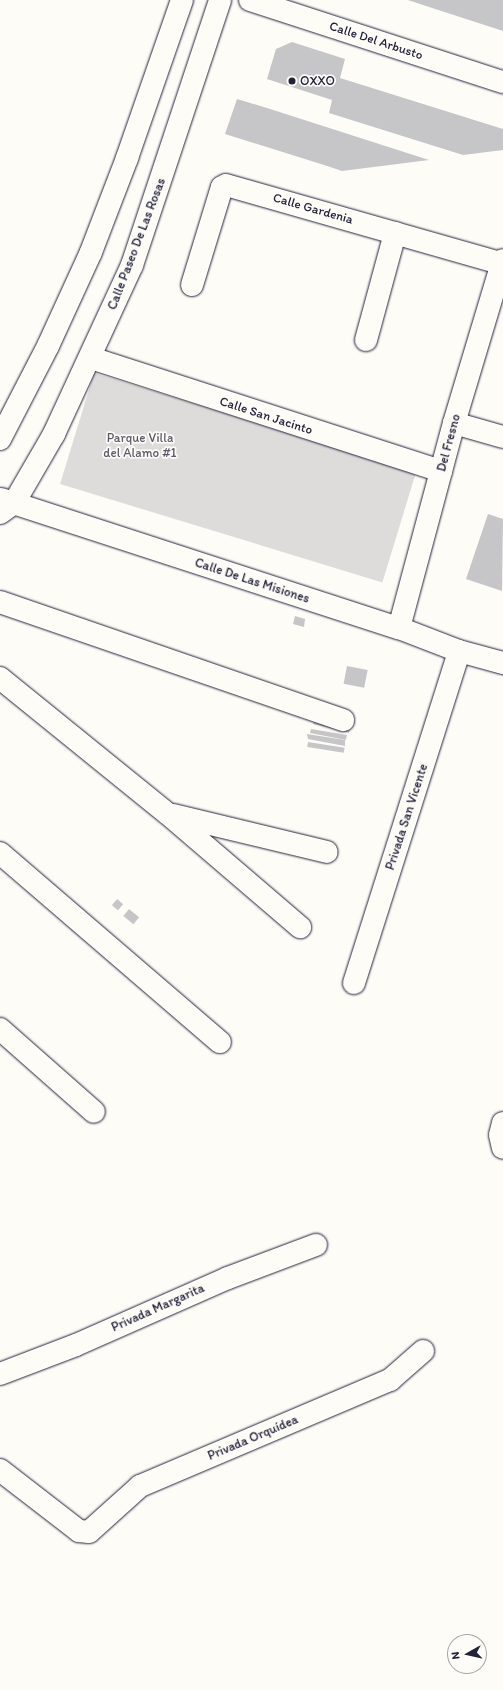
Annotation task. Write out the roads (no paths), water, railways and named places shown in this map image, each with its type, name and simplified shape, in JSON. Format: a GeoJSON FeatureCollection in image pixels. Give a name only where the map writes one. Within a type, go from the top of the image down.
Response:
{"type":"FeatureCollection","features":[{"type":"Feature","properties":{"kind":"street"},"geometry":{"type":"LineString","coordinates":[[0,439],[48,346],[91,252],[127,158],[182,0]]}},
{"type":"Feature","properties":{"kind":"street","name":"Calle Paseo De Las Rosas"},"geometry":{"type":"LineString","coordinates":[[5,505],[54,434],[91,358],[132,265],[220,0]]}},
{"type":"Feature","properties":{"kind":"street","name":"Calle Del Arbusto"},"geometry":{"type":"LineString","coordinates":[[250,0],[503,82]]}},
{"type":"Feature","properties":{"kind":"street","name":"Calle Gardenia"},"geometry":{"type":"LineString","coordinates":[[192,285],[222,187],[226,185],[503,263]]}},
{"type":"Feature","properties":{"kind":"street"},"geometry":{"type":"LineString","coordinates":[[366,340],[395,233]]}},
{"type":"Feature","properties":{"kind":"street","name":"Del Fresno"},"geometry":{"type":"LineString","coordinates":[[399,628],[454,423],[503,263]]}},
{"type":"Feature","properties":{"kind":"street","name":"Calle San Jacinto"},"geometry":{"type":"LineString","coordinates":[[91,358],[441,471]]}},
{"type":"Feature","properties":{"kind":"street"},"geometry":{"type":"LineString","coordinates":[[454,423],[503,437]]}},
{"type":"Feature","properties":{"kind":"street","name":"Calle De Las Misiones"},"geometry":{"type":"LineString","coordinates":[[5,505],[399,628],[459,651],[503,663]]}},
{"type":"Feature","properties":{"kind":"street"},"geometry":{"type":"LineString","coordinates":[[0,602],[343,720]]}},
{"type":"Feature","properties":{"kind":"street","name":"Privada San Vicente"},"geometry":{"type":"LineString","coordinates":[[354,983],[459,651]]}},
{"type":"Feature","properties":{"kind":"street"},"geometry":{"type":"LineString","coordinates":[[0,678],[168,814],[300,927]]}},
{"type":"Feature","properties":{"kind":"street"},"geometry":{"type":"LineString","coordinates":[[168,814],[327,852]]}},
{"type":"Feature","properties":{"kind":"street"},"geometry":{"type":"LineString","coordinates":[[0,853],[220,1042]]}},
{"type":"Feature","properties":{"kind":"street"},"geometry":{"type":"LineString","coordinates":[[0,1029],[94,1112]]}},
{"type":"Feature","properties":{"kind":"street"},"geometry":{"type":"LineString","coordinates":[[503,1123],[500,1135],[503,1148]]}},
{"type":"Feature","properties":{"kind":"street","name":"Privada Margarita"},"geometry":{"type":"LineString","coordinates":[[0,1374],[76,1344],[228,1278],[316,1245]]}},
{"type":"Feature","properties":{"kind":"street","name":"Privada Orquídea"},"geometry":{"type":"LineString","coordinates":[[0,1470],[79,1531],[89,1532],[140,1486],[390,1380],[423,1351]]}},
{"type":"Feature","properties":{"kind":"place","name":"OXXO"},"geometry":{"type":"Point","coordinates":[292,81]}},
{"type":"Feature","properties":{"kind":"park label","name":"Parque Villa del Alamo #1"},"geometry":{"type":"Point","coordinates":[140,446]}}]}
